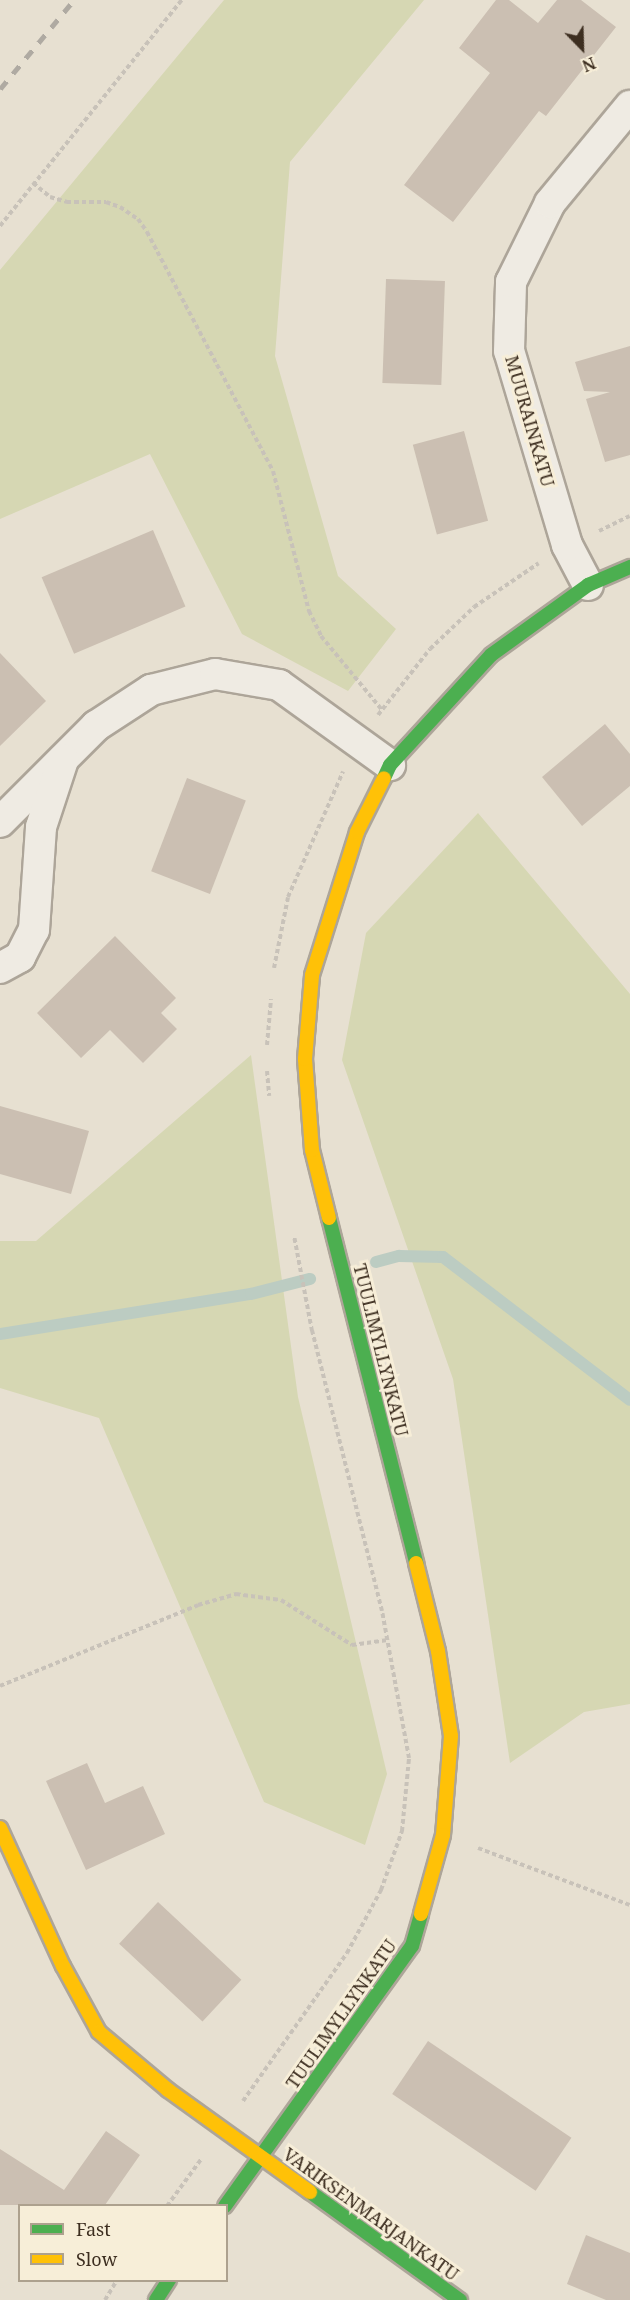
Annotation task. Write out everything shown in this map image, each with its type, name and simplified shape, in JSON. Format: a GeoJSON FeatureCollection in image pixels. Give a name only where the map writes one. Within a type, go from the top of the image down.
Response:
{"type":"FeatureCollection","features":[{"type":"Feature","properties":{"kind":"street","name":"MUURAINKATU"},"geometry":{"type":"LineString","coordinates":[[588,585],[567,545],[509,351],[511,282],[550,203],[630,106]]}},
{"type":"Feature","properties":{"kind":"street","name":"TUULIMYLLYNKATU"},"geometry":{"type":"LineString","coordinates":[[226,2204],[412,1946],[443,1835],[451,1736],[438,1651],[312,1150],[305,1059],[312,975],[357,832],[390,765],[491,655],[588,585],[630,567]]}},
{"type":"Feature","properties":{"kind":"street"},"geometry":{"type":"LineString","coordinates":[[0,822],[96,726],[151,690],[214,674],[279,685],[390,765]]}},
{"type":"Feature","properties":{"kind":"street"},"geometry":{"type":"LineString","coordinates":[[0,968],[20,957],[34,930],[41,827],[64,758]]}},
{"type":"Feature","properties":{"kind":"street","name":"VARIKSENMARJANKATU"},"geometry":{"type":"LineString","coordinates":[[0,1828],[63,1966],[99,2032],[168,2090],[460,2300]]}},
{"type":"Feature","properties":{"kind":"street"},"geometry":{"type":"LineString","coordinates":[[156,2300],[168,2282]]}},
{"type":"Feature","properties":{"kind":"path"},"geometry":{"type":"LineString","coordinates":[[0,226],[182,0]]}},
{"type":"Feature","properties":{"kind":"path"},"geometry":{"type":"LineString","coordinates":[[33,183],[50,196],[66,202],[106,202],[120,207],[138,219],[147,232],[273,471],[309,611],[321,636],[382,710]]}},
{"type":"Feature","properties":{"kind":"path"},"geometry":{"type":"LineString","coordinates":[[0,1686],[198,1605],[236,1594],[281,1600],[352,1645],[388,1640]]}},
{"type":"Feature","properties":{"kind":"path"},"geometry":{"type":"LineString","coordinates":[[443,1835],[630,1905]]}},
{"type":"Feature","properties":{"kind":"path"},"geometry":{"type":"LineString","coordinates":[[105,2300],[116,2282]]}},
{"type":"Feature","properties":{"kind":"green space"},"geometry":{"type":"Polygon","coordinates":[[[224,0],[424,0],[290,162],[275,356],[338,576],[396,629],[348,691],[242,634],[150,454],[0,519],[0,270],[224,0]]]}},
{"type":"Feature","properties":{"kind":"green space"},"geometry":{"type":"Polygon","coordinates":[[[478,813],[630,994],[630,1704],[584,1712],[510,1763],[453,1379],[342,1060],[366,933],[478,813]]]}},
{"type":"Feature","properties":{"kind":"green space"},"geometry":{"type":"Polygon","coordinates":[[[251,1055],[298,1397],[387,1774],[365,1845],[264,1802],[99,1418],[0,1388],[0,1241],[36,1241],[251,1055]]]}},
{"type":"Feature","properties":{"kind":"building"},"geometry":{"type":"Polygon","coordinates":[[[496,0],[509,0],[538,23],[557,0],[581,0],[616,27],[546,116],[539,111],[453,222],[404,185],[490,73],[459,48],[496,0]]]}},
{"type":"Feature","properties":{"kind":"building"},"geometry":{"type":"Polygon","coordinates":[[[386,279],[445,281],[441,385],[382,383],[386,279]]]}},
{"type":"Feature","properties":{"kind":"building"},"geometry":{"type":"Polygon","coordinates":[[[630,346],[630,455],[605,462],[586,399],[610,392],[584,391],[575,362],[630,346]]]}},
{"type":"Feature","properties":{"kind":"building"},"geometry":{"type":"Polygon","coordinates":[[[464,431],[488,521],[437,535],[413,445],[464,431]]]}},
{"type":"Feature","properties":{"kind":"building"},"geometry":{"type":"Polygon","coordinates":[[[153,530],[185,606],[74,654],[42,577],[153,530]]]}},
{"type":"Feature","properties":{"kind":"building"},"geometry":{"type":"Polygon","coordinates":[[[0,653],[46,701],[0,746],[0,653]]]}},
{"type":"Feature","properties":{"kind":"building"},"geometry":{"type":"Polygon","coordinates":[[[605,724],[630,754],[630,786],[582,826],[542,777],[605,724]]]}},
{"type":"Feature","properties":{"kind":"building"},"geometry":{"type":"Polygon","coordinates":[[[187,778],[246,801],[210,894],[151,871],[187,778]]]}},
{"type":"Feature","properties":{"kind":"building"},"geometry":{"type":"Polygon","coordinates":[[[115,936],[176,998],[161,1013],[177,1029],[143,1063],[110,1030],[81,1058],[37,1013],[115,936]]]}},
{"type":"Feature","properties":{"kind":"building"},"geometry":{"type":"Polygon","coordinates":[[[0,1106],[89,1131],[71,1194],[0,1174],[0,1106]]]}},
{"type":"Feature","properties":{"kind":"building"},"geometry":{"type":"Polygon","coordinates":[[[87,1763],[105,1803],[143,1786],[165,1834],[86,1870],[46,1781],[87,1763]]]}},
{"type":"Feature","properties":{"kind":"building"},"geometry":{"type":"Polygon","coordinates":[[[158,1902],[241,1980],[203,2021],[119,1944],[158,1902]]]}},
{"type":"Feature","properties":{"kind":"building"},"geometry":{"type":"Polygon","coordinates":[[[428,2041],[571,2138],[536,2191],[392,2094],[428,2041]]]}},
{"type":"Feature","properties":{"kind":"building"},"geometry":{"type":"Polygon","coordinates":[[[106,2131],[140,2155],[106,2204],[0,2205],[0,2149],[64,2190],[106,2131]]]}},
{"type":"Feature","properties":{"kind":"building"},"geometry":{"type":"Polygon","coordinates":[[[586,2235],[630,2253],[630,2300],[606,2300],[567,2284],[586,2235]]]}},
{"type":"Feature","properties":{"kind":"waterway"},"geometry":{"type":"LineString","coordinates":[[376,1262],[399,1256],[443,1257],[630,1400]]}},
{"type":"Feature","properties":{"kind":"waterway"},"geometry":{"type":"LineString","coordinates":[[0,1334],[251,1294],[310,1279]]}},
{"type":"Feature","properties":{"kind":"railway"},"geometry":{"type":"LineString","coordinates":[[0,89],[74,0]]}},
{"type":"Feature","properties":{"kind":"traffic: fast"},"geometry":{"type":"LineString","coordinates":[[384,778],[390,765],[491,655],[588,585],[630,567]]}},
{"type":"Feature","properties":{"kind":"traffic: fast"},"geometry":{"type":"LineString","coordinates":[[329,1218],[416,1563]]}},
{"type":"Feature","properties":{"kind":"traffic: fast"},"geometry":{"type":"LineString","coordinates":[[226,2204],[412,1946],[421,1914]]}},
{"type":"Feature","properties":{"kind":"traffic: fast"},"geometry":{"type":"LineString","coordinates":[[310,2192],[460,2300]]}},
{"type":"Feature","properties":{"kind":"traffic: fast"},"geometry":{"type":"LineString","coordinates":[[156,2300],[168,2282]]}},
{"type":"Feature","properties":{"kind":"traffic: slow"},"geometry":{"type":"LineString","coordinates":[[329,1218],[312,1150],[305,1059],[312,975],[357,832],[384,778]]}},
{"type":"Feature","properties":{"kind":"traffic: slow"},"geometry":{"type":"LineString","coordinates":[[416,1563],[438,1651],[451,1736],[443,1835],[421,1914]]}},
{"type":"Feature","properties":{"kind":"traffic: slow"},"geometry":{"type":"LineString","coordinates":[[0,1828],[63,1966],[99,2032],[168,2090],[310,2192]]}}]}
